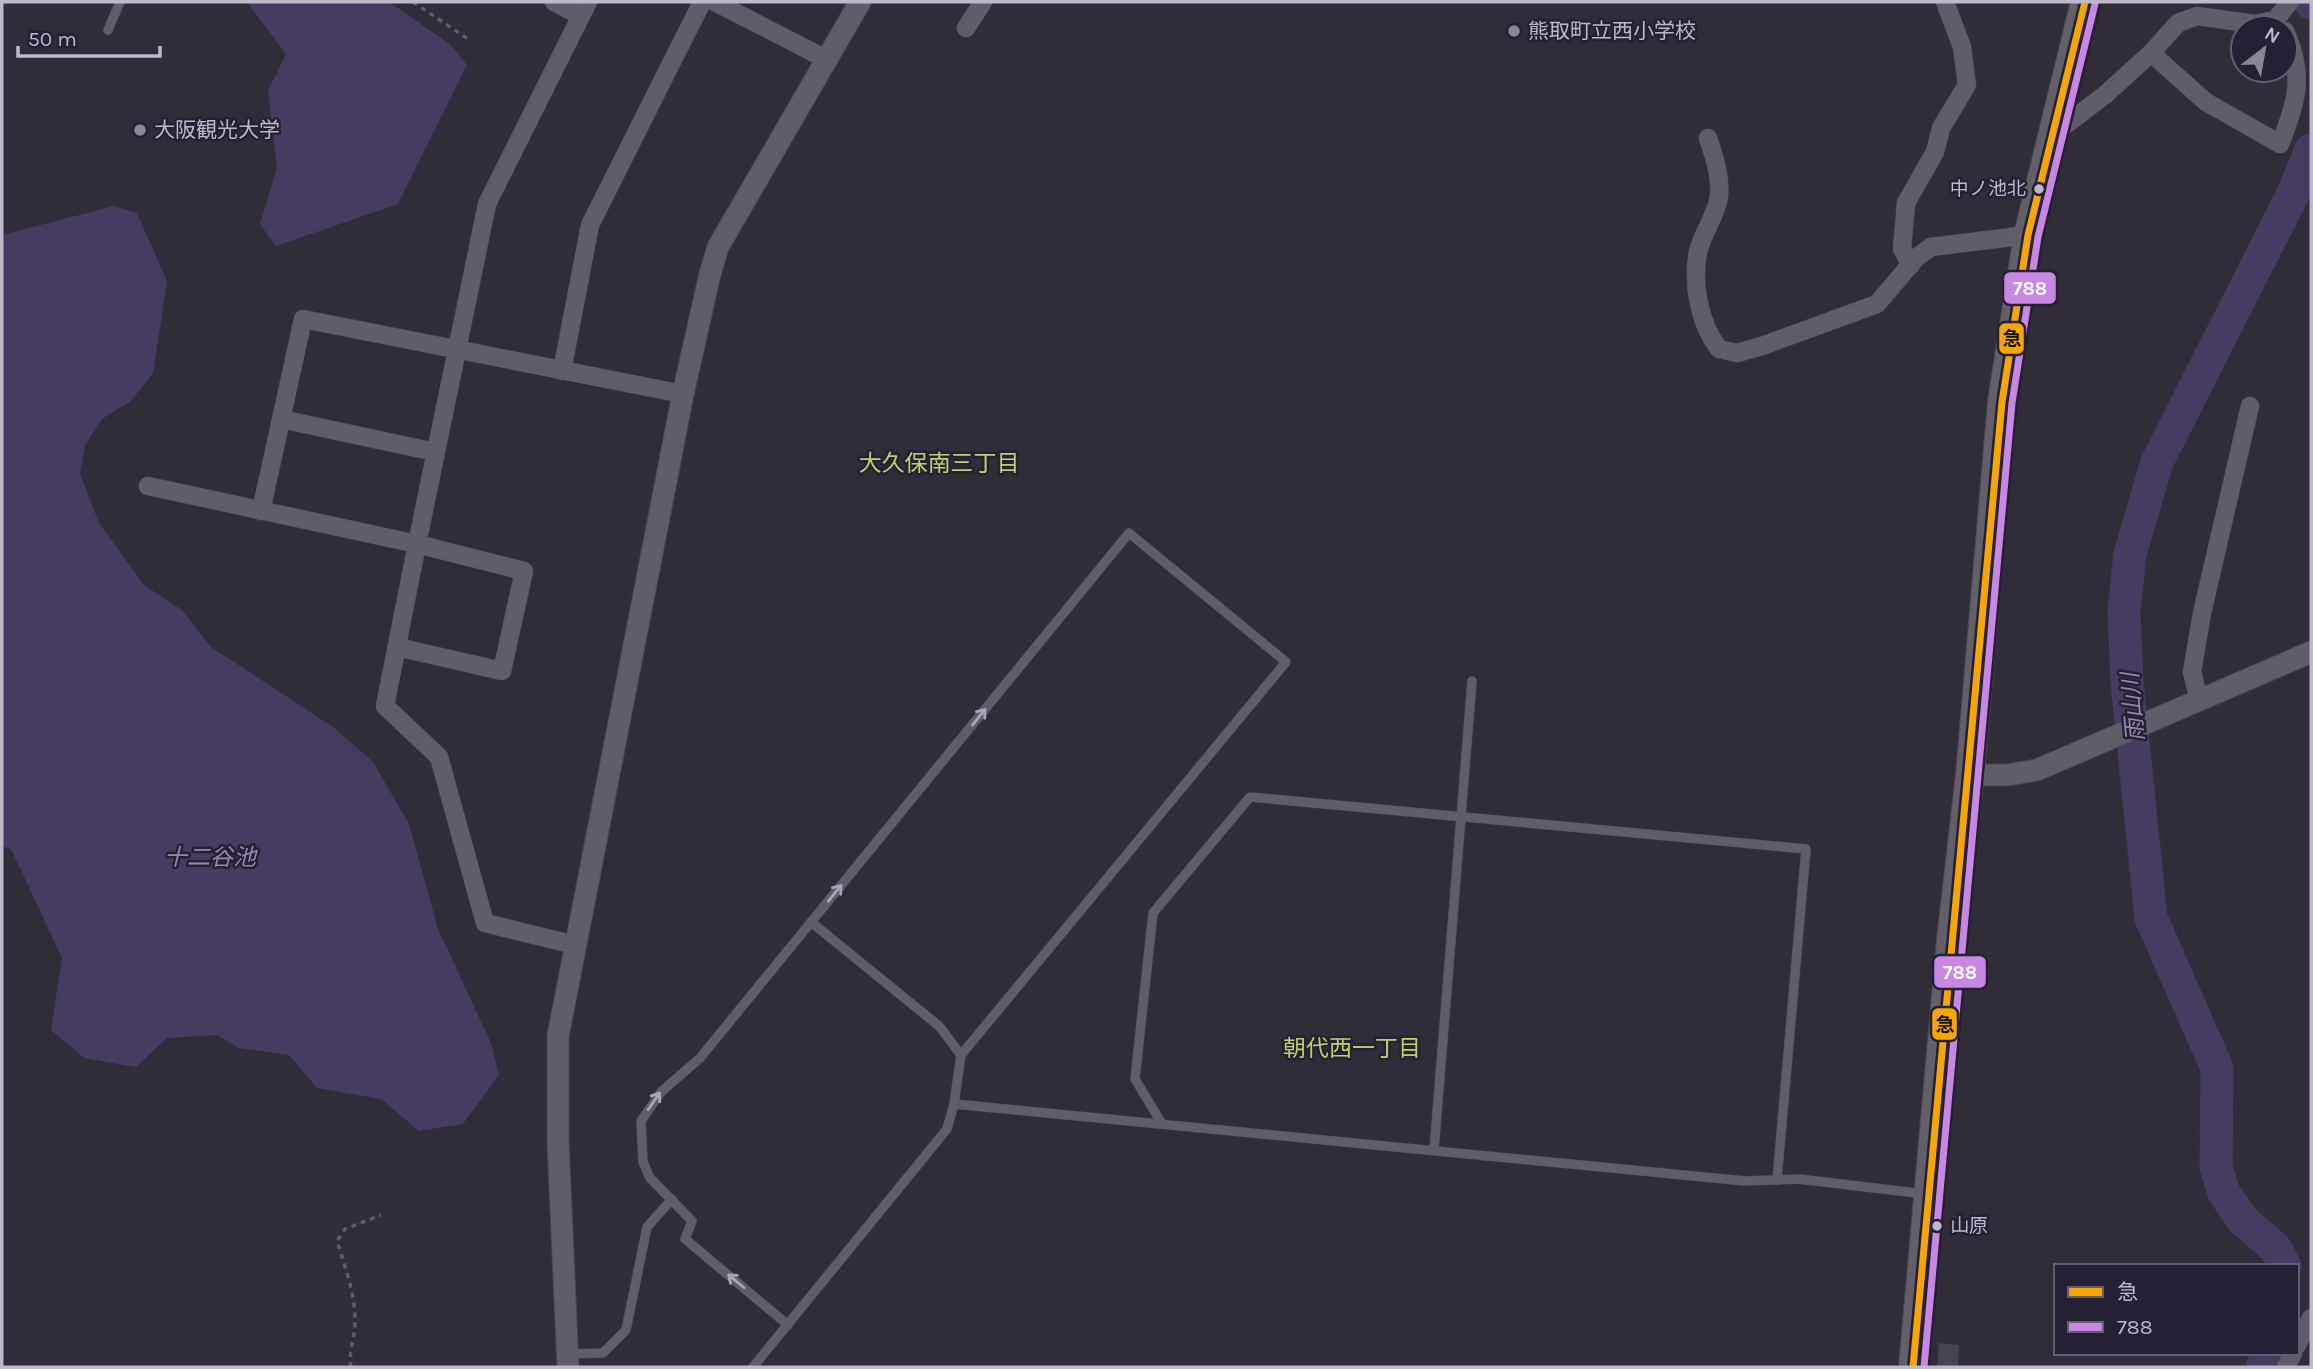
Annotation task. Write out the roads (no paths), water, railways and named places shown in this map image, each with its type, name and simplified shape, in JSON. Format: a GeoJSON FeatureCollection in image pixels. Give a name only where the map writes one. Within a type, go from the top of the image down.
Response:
{"type":"FeatureCollection","features":[{"type":"Feature","properties":{"kind":"main road"},"geometry":{"type":"LineString","coordinates":[[1913,1367],[1951,940],[1970,775],[2002,402],[2028,235],[2085,2]]}},
{"type":"Feature","properties":{"kind":"street"},"geometry":{"type":"LineString","coordinates":[[554,2],[584,9],[487,204],[386,706],[439,757],[485,923],[576,945]]}},
{"type":"Feature","properties":{"kind":"street"},"geometry":{"type":"LineString","coordinates":[[562,371],[590,225],[702,2]]}},
{"type":"Feature","properties":{"kind":"street"},"geometry":{"type":"LineString","coordinates":[[715,2],[826,59]]}},
{"type":"Feature","properties":{"kind":"street"},"geometry":{"type":"LineString","coordinates":[[568,1361],[558,1142],[558,1036],[683,394],[718,247],[860,2]]}},
{"type":"Feature","properties":{"kind":"street"},"geometry":{"type":"LineString","coordinates":[[966,27],[983,2]]}},
{"type":"Feature","properties":{"kind":"street"},"geometry":{"type":"LineString","coordinates":[[1910,265],[1902,249],[1906,203],[1935,152],[1941,128],[1967,85],[1962,47],[1945,2]]}},
{"type":"Feature","properties":{"kind":"street"},"geometry":{"type":"LineString","coordinates":[[2050,137],[2106,94],[2151,53],[2178,23],[2197,16],[2229,20]]}},
{"type":"Feature","properties":{"kind":"street"},"geometry":{"type":"LineString","coordinates":[[2151,53],[2206,102],[2280,144],[2296,103],[2297,84]]}},
{"type":"Feature","properties":{"kind":"street"},"geometry":{"type":"LineString","coordinates":[[1708,138],[1717,167],[1719,197],[1698,251],[1697,289],[1706,332],[1719,349],[1737,353],[1762,346],[1877,304],[1910,265],[1931,247],[2028,235]]}},
{"type":"Feature","properties":{"kind":"street"},"geometry":{"type":"LineString","coordinates":[[261,511],[303,319],[683,394]]}},
{"type":"Feature","properties":{"kind":"street"},"geometry":{"type":"LineString","coordinates":[[2199,700],[2192,672],[2202,613],[2250,406]]}},
{"type":"Feature","properties":{"kind":"street"},"geometry":{"type":"LineString","coordinates":[[281,419],[435,452]]}},
{"type":"Feature","properties":{"kind":"street"},"geometry":{"type":"LineString","coordinates":[[148,486],[417,544],[524,571],[502,671],[397,647]]}},
{"type":"Feature","properties":{"kind":"street"},"geometry":{"type":"LineString","coordinates":[[1970,775],[2007,775],[2037,770],[2108,737],[2311,652]]}},
{"type":"Feature","properties":{"kind":"street"},"geometry":{"type":"LineString","coordinates":[[2299,1341],[2311,1318]]}},
{"type":"Feature","properties":{"kind":"lane"},"geometry":{"type":"LineString","coordinates":[[108,30],[120,2]]}},
{"type":"Feature","properties":{"kind":"lane"},"geometry":{"type":"LineString","coordinates":[[753,1367],[788,1325],[947,1129],[954,1104],[961,1055],[1286,662],[1129,533],[700,1058],[661,1091],[641,1121],[643,1162],[650,1178],[692,1221],[685,1239],[788,1325]]}},
{"type":"Feature","properties":{"kind":"lane"},"geometry":{"type":"LineString","coordinates":[[1434,1150],[1472,681]]}},
{"type":"Feature","properties":{"kind":"lane"},"geometry":{"type":"LineString","coordinates":[[1162,1124],[1135,1079],[1153,913],[1250,797],[1462,816],[1806,849],[1777,1180]]}},
{"type":"Feature","properties":{"kind":"lane"},"geometry":{"type":"LineString","coordinates":[[811,922],[939,1026],[961,1055]]}},
{"type":"Feature","properties":{"kind":"lane"},"geometry":{"type":"LineString","coordinates":[[954,1104],[1745,1181],[1799,1178],[1927,1194]]}},
{"type":"Feature","properties":{"kind":"lane"},"geometry":{"type":"LineString","coordinates":[[568,1361],[603,1353],[626,1330],[647,1227],[672,1199]]}},
{"type":"Feature","properties":{"kind":"water"},"geometry":{"type":"Polygon","coordinates":[[[247,2],[389,2],[451,45],[467,65],[398,204],[276,246],[260,224],[277,168],[268,91],[286,54],[247,2]]]}},
{"type":"Feature","properties":{"kind":"water","name":"十二谷池"},"geometry":{"type":"Polygon","coordinates":[[[114,206],[137,213],[167,281],[153,373],[131,401],[102,419],[85,445],[80,474],[99,523],[144,585],[182,610],[211,647],[333,727],[373,762],[409,824],[438,929],[491,1043],[499,1075],[463,1124],[419,1131],[381,1099],[317,1088],[289,1055],[239,1048],[217,1035],[167,1038],[136,1067],[84,1058],[51,1030],[62,958],[11,849],[2,846],[2,235],[114,206]]]}},
{"type":"Feature","properties":{"kind":"waterway","name":"雨山川"},"geometry":{"type":"LineString","coordinates":[[2284,1264],[2275,1248],[2242,1219],[2224,1193],[2216,1167],[2217,1068],[2151,918],[2127,683],[2124,610],[2130,554],[2157,462],[2293,194],[2311,150]]}},
{"type":"Feature","properties":{"kind":"waterway","name":"雨山川"},"geometry":{"type":"LineString","coordinates":[[2262,1367],[2271,1355]]}},
{"type":"Feature","properties":{"kind":"place","name":"熊取町立西小学校"},"geometry":{"type":"Point","coordinates":[1514,31]}},
{"type":"Feature","properties":{"kind":"place","name":"大阪観光大学"},"geometry":{"type":"Point","coordinates":[140,130]}},
{"type":"Feature","properties":{"kind":"place","name":"中ノ池北"},"geometry":{"type":"Point","coordinates":[2039,189]}},
{"type":"Feature","properties":{"kind":"place","name":"山原"},"geometry":{"type":"Point","coordinates":[1937,1226]}},
{"type":"Feature","properties":{"kind":"district","name":"大久保南三丁目"},"geometry":{"type":"Point","coordinates":[939,463]}},
{"type":"Feature","properties":{"kind":"district","name":"朝代西一丁目"},"geometry":{"type":"Point","coordinates":[1352,1048]}}]}
